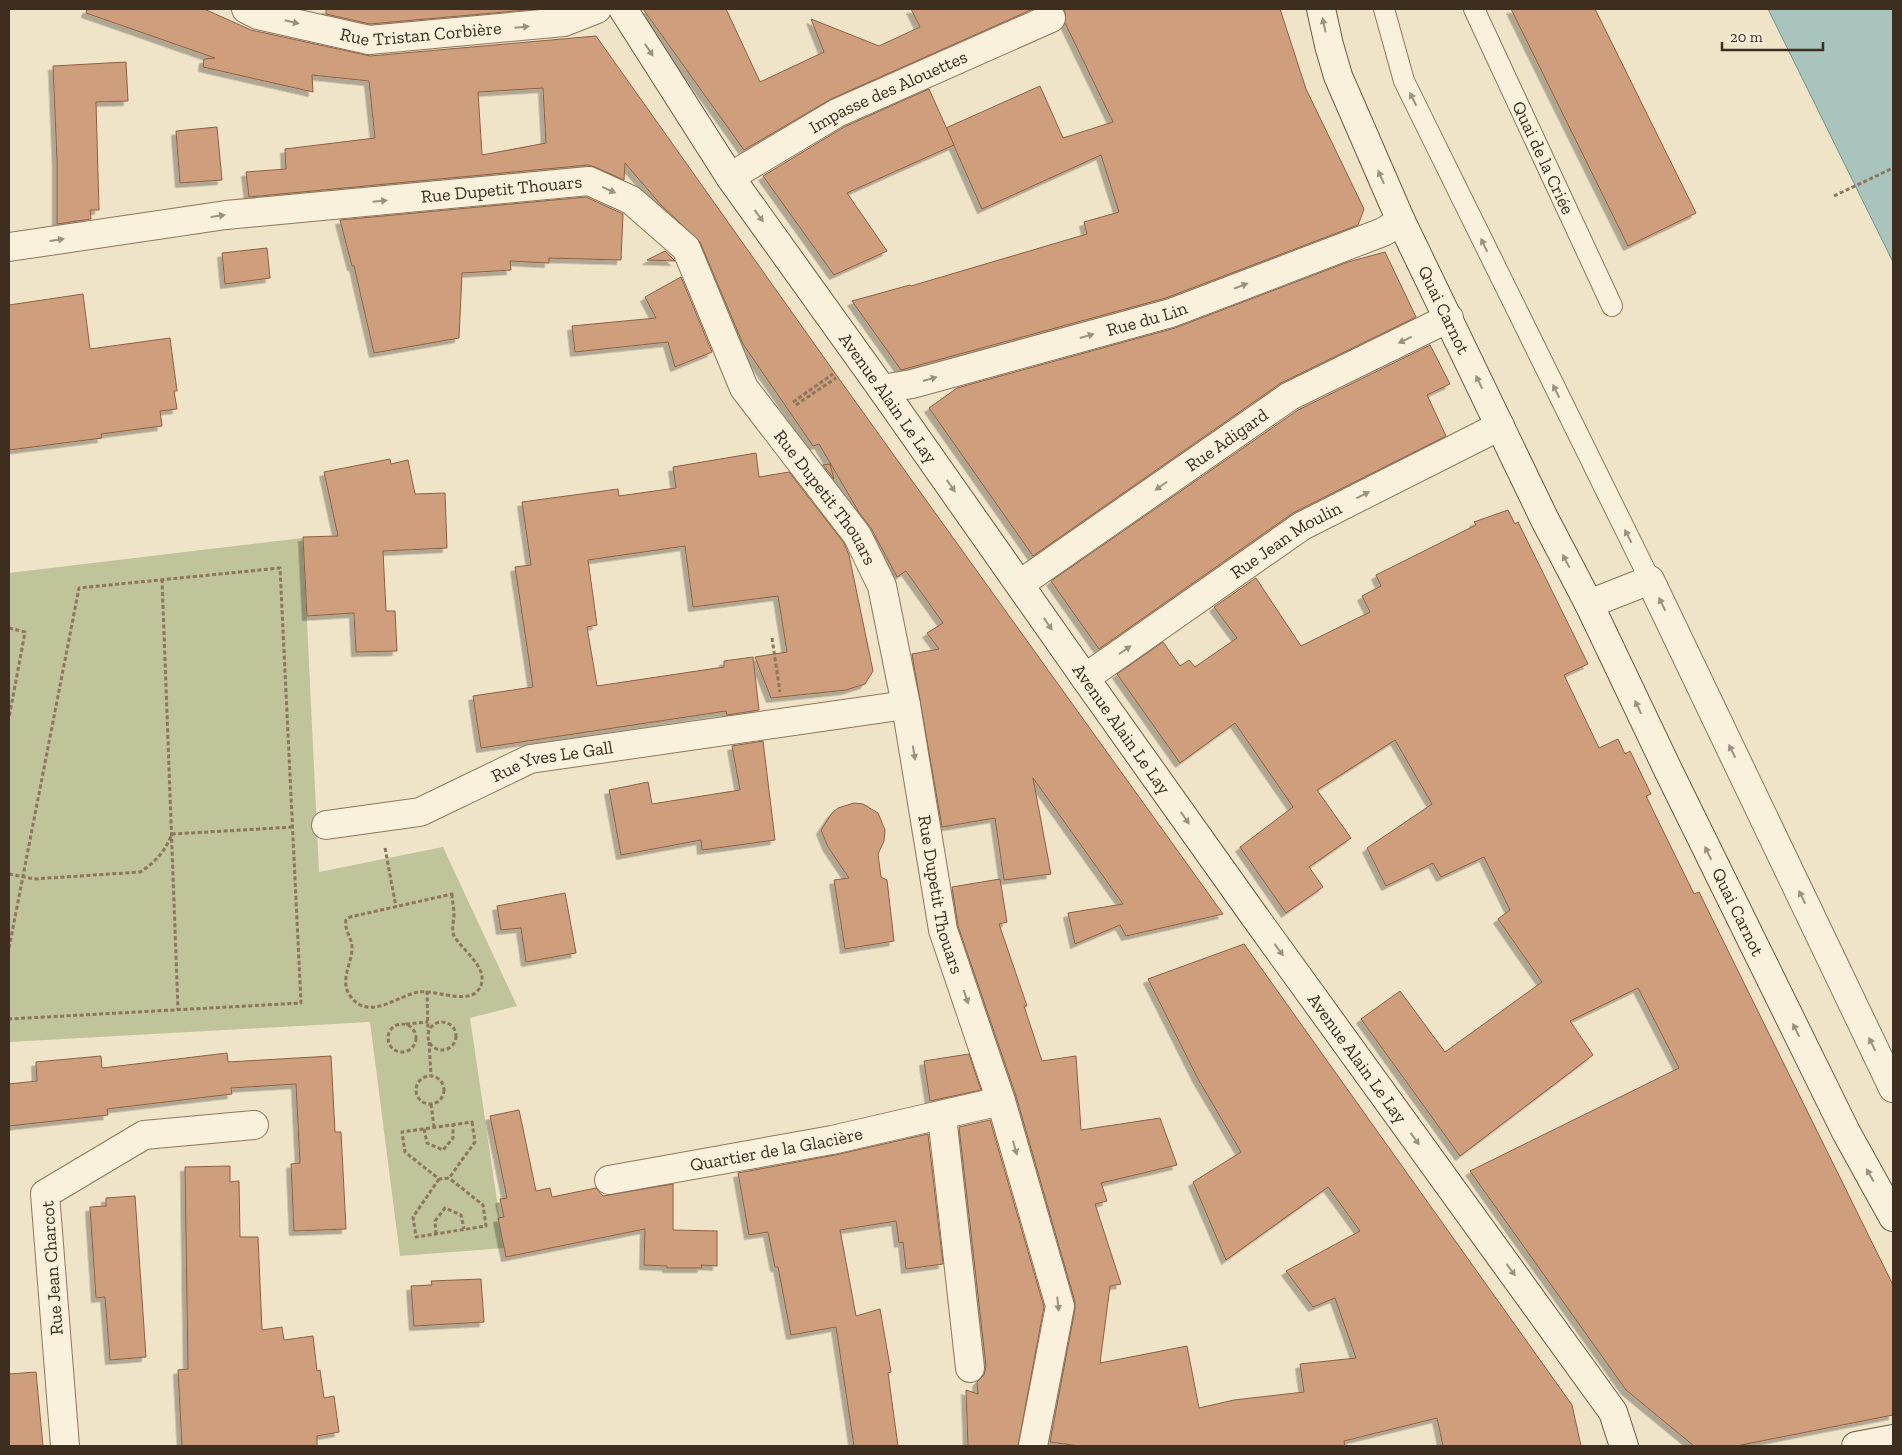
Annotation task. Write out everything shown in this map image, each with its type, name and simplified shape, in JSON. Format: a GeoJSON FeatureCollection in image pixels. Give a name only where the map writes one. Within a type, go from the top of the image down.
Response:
{"type":"FeatureCollection","features":[{"type":"Feature","properties":{"kind":"street","name":"Rue Tristan Corbière"},"geometry":{"type":"LineString","coordinates":[[246,9],[258,15],[369,40],[564,22],[597,9]]}},
{"type":"Feature","properties":{"kind":"street","name":"Avenue Alain Le Lay"},"geometry":{"type":"LineString","coordinates":[[622,9],[730,177],[882,388],[1085,678],[1613,1412],[1624,1446]]}},
{"type":"Feature","properties":{"kind":"street","name":"Quai Carnot"},"geometry":{"type":"LineString","coordinates":[[1321,9],[1338,76],[1401,221],[1545,520],[1589,604],[1673,781],[1842,1123],[1893,1217]]}},
{"type":"Feature","properties":{"kind":"street","name":"Impasse des Alouettes"},"geometry":{"type":"LineString","coordinates":[[730,177],[837,113],[1052,18]]}},
{"type":"Feature","properties":{"kind":"street","name":"Rue Dupetit Thouars"},"geometry":{"type":"LineString","coordinates":[[9,247],[226,215],[589,181],[631,200],[686,248],[744,388],[857,535],[882,586],[906,704],[943,930],[1001,1101],[1060,1306],[1033,1446]]}},
{"type":"Feature","properties":{"kind":"street","name":"Rue du Lin"},"geometry":{"type":"LineString","coordinates":[[882,388],[912,384],[1171,313],[1383,232],[1401,221]]}},
{"type":"Feature","properties":{"kind":"street","name":"Rue Adigard"},"geometry":{"type":"LineString","coordinates":[[1020,584],[1290,396],[1449,318]]}},
{"type":"Feature","properties":{"kind":"street","name":"Rue Jean Moulin"},"geometry":{"type":"LineString","coordinates":[[1085,678],[1302,526],[1500,426]]}},
{"type":"Feature","properties":{"kind":"street"},"geometry":{"type":"LineString","coordinates":[[1589,604],[1650,580],[1893,1088]]}},
{"type":"Feature","properties":{"kind":"street","name":"Rue Yves Le Gall"},"geometry":{"type":"LineString","coordinates":[[326,825],[420,812],[530,758],[906,704]]}},
{"type":"Feature","properties":{"kind":"street","name":"Quartier de la Glacière"},"geometry":{"type":"LineString","coordinates":[[609,1180],[781,1150],[942,1116],[1001,1101]]}},
{"type":"Feature","properties":{"kind":"street"},"geometry":{"type":"LineString","coordinates":[[942,1116],[970,1368]]}},
{"type":"Feature","properties":{"kind":"street","name":"Rue Jean Charcot"},"geometry":{"type":"LineString","coordinates":[[65,1446],[45,1194],[144,1135],[254,1124]]}},
{"type":"Feature","properties":{"kind":"street"},"geometry":{"type":"LineString","coordinates":[[1856,1446],[1893,1439]]}},
{"type":"Feature","properties":{"kind":"lane"},"geometry":{"type":"LineString","coordinates":[[1384,9],[1404,81],[1650,580]]}},
{"type":"Feature","properties":{"kind":"lane","name":"Quai de la Criée"},"geometry":{"type":"LineString","coordinates":[[1474,9],[1612,306]]}},
{"type":"Feature","properties":{"kind":"path"},"geometry":{"type":"LineString","coordinates":[[1834,196],[1893,168]]}},
{"type":"Feature","properties":{"kind":"path"},"geometry":{"type":"LineString","coordinates":[[769,421],[860,357]]}},
{"type":"Feature","properties":{"kind":"path"},"geometry":{"type":"LineString","coordinates":[[9,948],[79,588],[280,568],[301,1003],[9,1019]]}},
{"type":"Feature","properties":{"kind":"path"},"geometry":{"type":"LineString","coordinates":[[162,579],[178,1010]]}},
{"type":"Feature","properties":{"kind":"path"},"geometry":{"type":"LineString","coordinates":[[9,628],[25,632],[9,718]]}},
{"type":"Feature","properties":{"kind":"path"},"geometry":{"type":"LineString","coordinates":[[772,638],[785,722]]}},
{"type":"Feature","properties":{"kind":"path"},"geometry":{"type":"LineString","coordinates":[[379,818],[396,907]]}},
{"type":"Feature","properties":{"kind":"path"},"geometry":{"type":"LineString","coordinates":[[172,834],[326,825]]}},
{"type":"Feature","properties":{"kind":"path"},"geometry":{"type":"LineString","coordinates":[[9,874],[34,879],[140,872],[152,864],[166,849],[172,834]]}},
{"type":"Feature","properties":{"kind":"path"},"geometry":{"type":"LineString","coordinates":[[452,894],[454,937],[473,959],[482,975],[482,984],[478,990],[468,996],[453,996],[427,991],[417,992],[378,1007],[361,1006],[351,998],[345,987],[352,948],[351,937],[345,925],[346,920],[350,917],[452,894]]}},
{"type":"Feature","properties":{"kind":"path"},"geometry":{"type":"LineString","coordinates":[[427,991],[431,1076]]}},
{"type":"Feature","properties":{"kind":"path"},"geometry":{"type":"LineString","coordinates":[[403,1024],[411,1028],[415,1041],[410,1049],[398,1052],[389,1043],[388,1034],[394,1027],[403,1024],[428,1022]]}},
{"type":"Feature","properties":{"kind":"path"},"geometry":{"type":"LineString","coordinates":[[443,1022],[455,1030],[456,1039],[451,1046],[439,1049],[432,1045],[429,1037],[431,1028],[443,1022]]}},
{"type":"Feature","properties":{"kind":"path"},"geometry":{"type":"LineString","coordinates":[[431,1076],[440,1080],[444,1088],[442,1097],[431,1104],[422,1102],[416,1091],[422,1079],[431,1076]]}},
{"type":"Feature","properties":{"kind":"path"},"geometry":{"type":"LineString","coordinates":[[431,1104],[434,1128]]}},
{"type":"Feature","properties":{"kind":"path"},"geometry":{"type":"LineString","coordinates":[[439,1179],[413,1217],[416,1237],[486,1226],[483,1206],[448,1178],[439,1179],[405,1152],[402,1132],[472,1122],[475,1142],[448,1178]]}},
{"type":"Feature","properties":{"kind":"path"},"geometry":{"type":"LineString","coordinates":[[424,1129],[427,1143],[443,1150],[453,1138],[453,1125]]}},
{"type":"Feature","properties":{"kind":"path"},"geometry":{"type":"LineString","coordinates":[[436,1234],[435,1221],[445,1208],[461,1215],[464,1229]]}},
{"type":"Feature","properties":{"kind":"green space"},"geometry":{"type":"Polygon","coordinates":[[[303,538],[319,872],[443,847],[517,1006],[470,1018],[504,1248],[400,1256],[370,1022],[9,1042],[9,573],[303,538]]]}},
{"type":"Feature","properties":{"kind":"water"},"geometry":{"type":"Polygon","coordinates":[[[1768,9],[1893,9],[1893,262],[1768,9]]]}},
{"type":"Feature","properties":{"kind":"building"},"geometry":{"type":"Polygon","coordinates":[[[87,9],[204,9],[251,30],[370,56],[596,36],[1223,914],[1126,936],[1120,925],[1075,944],[1068,913],[1123,904],[1033,778],[1051,874],[1004,880],[995,818],[942,827],[912,654],[939,649],[927,633],[943,623],[906,571],[897,577],[871,528],[860,514],[819,444],[813,446],[743,344],[700,242],[661,205],[625,163],[624,180],[588,165],[249,197],[246,172],[286,169],[285,149],[375,138],[369,81],[312,75],[313,92],[203,67],[204,59],[215,58],[86,13],[87,9]],[[543,88],[478,92],[482,155],[546,143],[543,88]]]}},
{"type":"Feature","properties":{"kind":"building"},"geometry":{"type":"Polygon","coordinates":[[[326,9],[538,9],[370,24],[326,14],[326,9]]]}},
{"type":"Feature","properties":{"kind":"building"},"geometry":{"type":"Polygon","coordinates":[[[643,9],[726,9],[760,82],[824,52],[811,19],[879,46],[920,27],[911,9],[1033,9],[831,99],[744,150],[643,9]]]}},
{"type":"Feature","properties":{"kind":"building"},"geometry":{"type":"Polygon","coordinates":[[[1063,9],[1280,9],[1306,89],[1364,209],[1358,225],[1166,298],[901,370],[852,301],[911,286],[1087,234],[1084,222],[1119,212],[1101,155],[982,209],[946,128],[1040,86],[1063,138],[1113,122],[1065,23],[1065,12],[1063,9]]]}},
{"type":"Feature","properties":{"kind":"building"},"geometry":{"type":"Polygon","coordinates":[[[1511,9],[1595,9],[1696,213],[1628,246],[1511,9]]]}},
{"type":"Feature","properties":{"kind":"building"},"geometry":{"type":"Polygon","coordinates":[[[126,62],[128,101],[96,102],[99,210],[90,210],[91,219],[57,224],[57,160],[53,66],[126,62]]]}},
{"type":"Feature","properties":{"kind":"building"},"geometry":{"type":"Polygon","coordinates":[[[929,89],[954,145],[847,193],[887,251],[834,275],[763,176],[844,127],[929,89]]]}},
{"type":"Feature","properties":{"kind":"building"},"geometry":{"type":"Polygon","coordinates":[[[217,127],[222,180],[180,183],[176,131],[217,127]]]}},
{"type":"Feature","properties":{"kind":"building"},"geometry":{"type":"Polygon","coordinates":[[[586,197],[623,214],[621,260],[549,258],[549,263],[510,261],[511,270],[462,273],[459,338],[374,353],[354,266],[352,266],[340,220],[586,197]]]}},
{"type":"Feature","properties":{"kind":"building"},"geometry":{"type":"Polygon","coordinates":[[[267,248],[270,278],[225,284],[222,253],[267,248]]]}},
{"type":"Feature","properties":{"kind":"building"},"geometry":{"type":"Polygon","coordinates":[[[665,251],[675,261],[647,260],[665,251]]]}},
{"type":"Feature","properties":{"kind":"building"},"geometry":{"type":"Polygon","coordinates":[[[1385,252],[1416,317],[1281,383],[1033,556],[929,408],[957,388],[1175,328],[1348,262],[1385,252]]]}},
{"type":"Feature","properties":{"kind":"building"},"geometry":{"type":"Polygon","coordinates":[[[681,277],[712,352],[675,367],[668,342],[575,352],[572,326],[656,318],[645,297],[681,277]]]}},
{"type":"Feature","properties":{"kind":"building"},"geometry":{"type":"Polygon","coordinates":[[[83,294],[90,349],[170,338],[177,391],[174,391],[177,409],[160,411],[162,426],[101,434],[102,438],[9,450],[9,305],[83,294]]]}},
{"type":"Feature","properties":{"kind":"building"},"geometry":{"type":"Polygon","coordinates":[[[1430,345],[1450,384],[1427,395],[1446,436],[1293,513],[1099,649],[1051,581],[1298,410],[1430,345]]]}},
{"type":"Feature","properties":{"kind":"building"},"geometry":{"type":"Polygon","coordinates":[[[756,453],[759,477],[789,472],[844,543],[849,555],[873,671],[865,684],[846,690],[771,698],[755,657],[787,652],[778,596],[693,607],[685,546],[588,560],[597,625],[587,627],[597,686],[724,667],[724,661],[753,657],[759,710],[727,715],[726,711],[481,748],[473,696],[533,687],[515,567],[531,565],[522,502],[618,489],[619,496],[676,488],[673,467],[756,453]]]}},
{"type":"Feature","properties":{"kind":"building"},"geometry":{"type":"Polygon","coordinates":[[[390,459],[391,464],[408,460],[415,494],[445,493],[447,548],[383,551],[386,611],[395,611],[397,651],[356,652],[354,613],[307,616],[303,537],[338,536],[324,472],[390,459]]]}},
{"type":"Feature","properties":{"kind":"building"},"geometry":{"type":"Polygon","coordinates":[[[830,464],[834,479],[823,465],[830,464]]]}},
{"type":"Feature","properties":{"kind":"building"},"geometry":{"type":"Polygon","coordinates":[[[1508,510],[1515,524],[1518,522],[1588,664],[1564,675],[1599,748],[1618,739],[1625,754],[1630,751],[1651,794],[1646,796],[1694,894],[1699,892],[1893,1285],[1893,1415],[1736,1446],[1694,1446],[1626,1390],[1470,1171],[1679,1068],[1638,988],[1570,1021],[1593,1055],[1460,1156],[1361,1019],[1400,991],[1445,1052],[1542,982],[1498,919],[1510,910],[1484,857],[1441,877],[1433,863],[1386,886],[1367,848],[1432,804],[1395,740],[1317,790],[1351,838],[1309,867],[1323,887],[1286,913],[1240,847],[1293,807],[1235,723],[1180,763],[1117,674],[1163,642],[1180,666],[1189,660],[1195,667],[1237,638],[1214,607],[1256,578],[1301,646],[1370,612],[1362,596],[1381,586],[1376,575],[1476,525],[1474,522],[1508,510]]]}},
{"type":"Feature","properties":{"kind":"building"},"geometry":{"type":"Polygon","coordinates":[[[763,741],[775,840],[702,850],[701,840],[621,855],[609,790],[648,782],[652,804],[740,790],[732,746],[763,741]]]}},
{"type":"Feature","properties":{"kind":"building"},"geometry":{"type":"Polygon","coordinates":[[[854,803],[863,804],[878,813],[885,830],[884,841],[878,854],[881,877],[887,880],[894,941],[845,949],[834,880],[849,878],[828,847],[821,830],[832,813],[838,808],[854,803]]]}},
{"type":"Feature","properties":{"kind":"building"},"geometry":{"type":"Polygon","coordinates":[[[1000,879],[1007,922],[999,924],[1027,1006],[1024,1006],[1042,1061],[1076,1056],[1081,1130],[1160,1118],[1177,1165],[1101,1183],[1107,1201],[1095,1204],[1121,1284],[1110,1286],[1100,1363],[1187,1346],[1199,1408],[1234,1400],[1304,1392],[1300,1364],[1356,1358],[1335,1298],[1313,1307],[1286,1271],[1360,1231],[1328,1187],[1226,1260],[1193,1182],[1241,1152],[1198,1079],[1148,979],[1244,944],[1572,1405],[1581,1446],[1443,1446],[1437,1418],[1344,1441],[1345,1446],[1079,1446],[1050,1442],[1075,1302],[1016,1096],[958,926],[952,887],[1000,879]]]}},
{"type":"Feature","properties":{"kind":"building"},"geometry":{"type":"Polygon","coordinates":[[[565,893],[576,953],[526,962],[521,928],[501,930],[497,906],[565,893]]]}},
{"type":"Feature","properties":{"kind":"building"},"geometry":{"type":"Polygon","coordinates":[[[227,1053],[228,1062],[331,1056],[335,1132],[341,1132],[346,1229],[294,1231],[291,1164],[300,1163],[296,1084],[231,1088],[232,1094],[107,1109],[108,1115],[9,1126],[9,1084],[37,1081],[36,1062],[101,1056],[102,1068],[227,1053]]]}},
{"type":"Feature","properties":{"kind":"building"},"geometry":{"type":"Polygon","coordinates":[[[969,1054],[981,1090],[930,1101],[924,1061],[969,1054]]]}},
{"type":"Feature","properties":{"kind":"building"},"geometry":{"type":"Polygon","coordinates":[[[519,1110],[536,1191],[550,1188],[552,1197],[596,1188],[603,1196],[673,1184],[673,1230],[717,1231],[717,1266],[701,1265],[702,1268],[667,1268],[667,1266],[644,1265],[645,1229],[506,1257],[498,1218],[504,1217],[500,1199],[507,1198],[490,1116],[519,1110]]]}},
{"type":"Feature","properties":{"kind":"building"},"geometry":{"type":"Polygon","coordinates":[[[990,1120],[1044,1307],[1018,1446],[968,1446],[966,1390],[978,1394],[977,1382],[984,1375],[986,1366],[959,1127],[990,1120]]]}},
{"type":"Feature","properties":{"kind":"building"},"geometry":{"type":"Polygon","coordinates":[[[928,1134],[943,1264],[906,1269],[903,1242],[899,1243],[896,1221],[840,1230],[856,1316],[880,1309],[891,1372],[888,1373],[898,1446],[854,1446],[836,1327],[791,1335],[778,1267],[775,1267],[768,1232],[749,1235],[738,1173],[835,1155],[928,1134]]]}},
{"type":"Feature","properties":{"kind":"building"},"geometry":{"type":"Polygon","coordinates":[[[230,1166],[230,1182],[239,1181],[240,1237],[258,1237],[262,1330],[282,1327],[284,1340],[313,1336],[317,1371],[320,1370],[324,1398],[334,1396],[339,1432],[317,1436],[317,1446],[182,1446],[178,1370],[188,1369],[185,1167],[230,1166]]]}},
{"type":"Feature","properties":{"kind":"building"},"geometry":{"type":"Polygon","coordinates":[[[135,1196],[146,1357],[110,1360],[105,1297],[96,1298],[90,1207],[106,1206],[106,1198],[135,1196]]]}},
{"type":"Feature","properties":{"kind":"building"},"geometry":{"type":"Polygon","coordinates":[[[481,1279],[484,1322],[414,1326],[411,1286],[432,1285],[431,1281],[481,1279]]]}},
{"type":"Feature","properties":{"kind":"building"},"geometry":{"type":"Polygon","coordinates":[[[36,1372],[43,1446],[9,1446],[9,1374],[36,1372]]]}}]}
